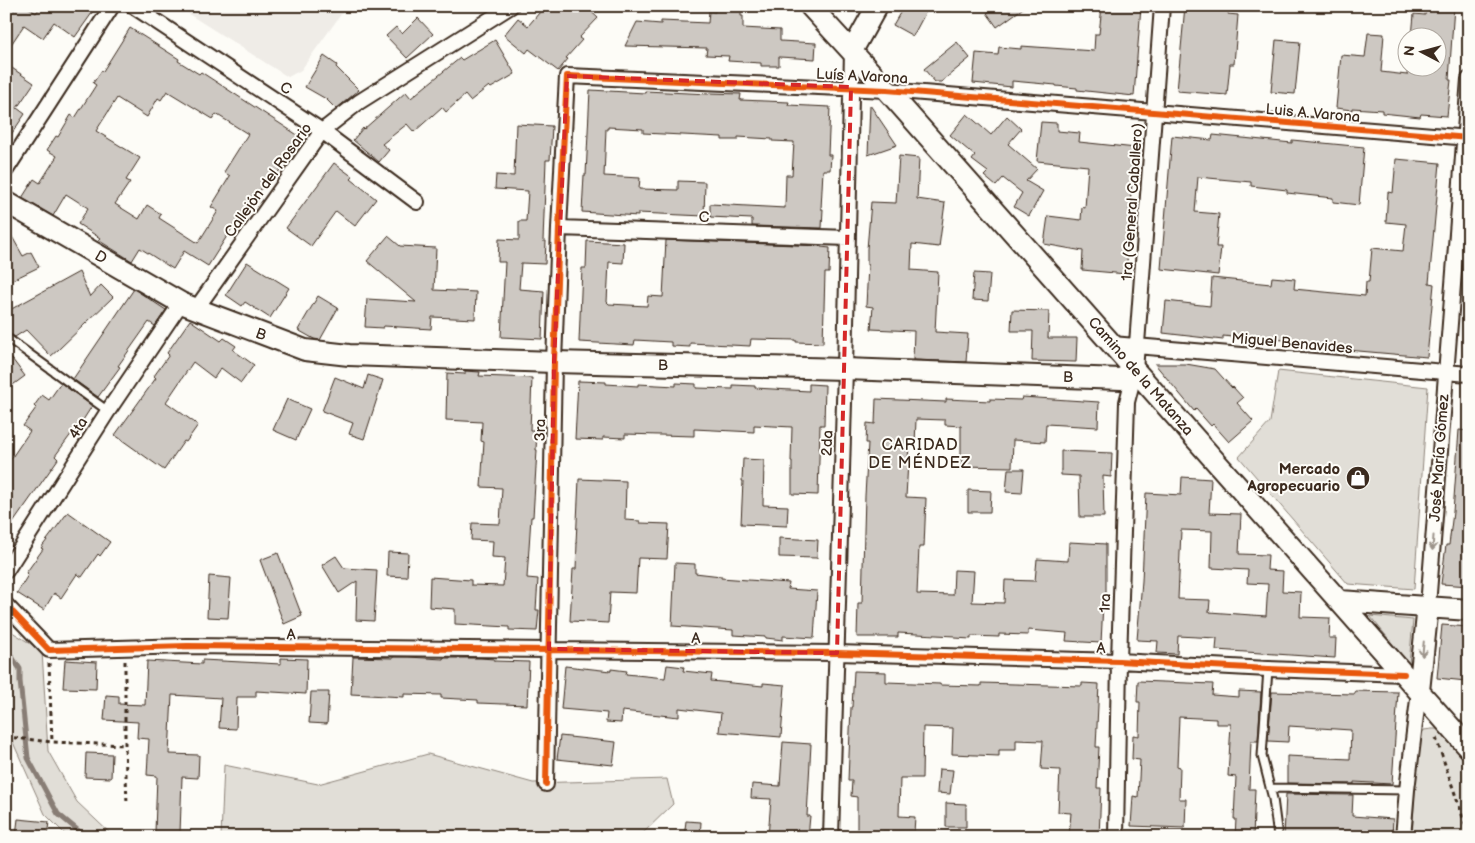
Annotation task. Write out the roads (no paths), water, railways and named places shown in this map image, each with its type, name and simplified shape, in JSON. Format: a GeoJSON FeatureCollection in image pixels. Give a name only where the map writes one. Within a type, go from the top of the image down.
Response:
{"type":"FeatureCollection","features":[{"type":"Feature","properties":{"kind":"street"},"geometry":{"type":"LineString","coordinates":[[6,170],[112,6]]}},
{"type":"Feature","properties":{"kind":"street","name":"C"},"geometry":{"type":"LineString","coordinates":[[133,6],[322,131],[417,202]]}},
{"type":"Feature","properties":{"kind":"street","name":"Callejón del Rosario"},"geometry":{"type":"LineString","coordinates":[[188,306],[322,131],[359,102],[511,6]]}},
{"type":"Feature","properties":{"kind":"street","name":"Camino de la Matanza"},"geometry":{"type":"LineString","coordinates":[[810,6],[852,50],[1469,748]]}},
{"type":"Feature","properties":{"kind":"street"},"geometry":{"type":"LineString","coordinates":[[852,50],[877,6]]}},
{"type":"Feature","properties":{"kind":"street","name":"1ra (General Caballero)"},"geometry":{"type":"LineString","coordinates":[[1135,371],[1162,6]]}},
{"type":"Feature","properties":{"kind":"street","name":"2da"},"geometry":{"type":"LineString","coordinates":[[831,837],[845,369],[852,50]]}},
{"type":"Feature","properties":{"kind":"street","name":"Luís A Varona"},"geometry":{"type":"LineString","coordinates":[[567,76],[851,87],[1155,112]]}},
{"type":"Feature","properties":{"kind":"street","name":"3ra"},"geometry":{"type":"LineString","coordinates":[[546,784],[554,362],[558,228],[567,76]]}},
{"type":"Feature","properties":{"kind":"street","name":"José María Gómez"},"geometry":{"type":"LineString","coordinates":[[1403,837],[1428,606],[1466,138],[1469,79]]}},
{"type":"Feature","properties":{"kind":"street","name":"Luis A. Varona"},"geometry":{"type":"LineString","coordinates":[[1155,112],[1466,138]]}},
{"type":"Feature","properties":{"kind":"street","name":"D"},"geometry":{"type":"LineString","coordinates":[[6,202],[188,306]]}},
{"type":"Feature","properties":{"kind":"street","name":"C"},"geometry":{"type":"LineString","coordinates":[[558,228],[848,238]]}},
{"type":"Feature","properties":{"kind":"street","name":"B"},"geometry":{"type":"LineString","coordinates":[[188,306],[305,350],[349,355],[1121,379],[1135,371]]}},
{"type":"Feature","properties":{"kind":"street","name":"4ta"},"geometry":{"type":"LineString","coordinates":[[6,571],[108,411],[188,306]]}},
{"type":"Feature","properties":{"kind":"street","name":"Miguel Benavides"},"geometry":{"type":"LineString","coordinates":[[1112,344],[1469,374]]}},
{"type":"Feature","properties":{"kind":"street","name":"1ra"},"geometry":{"type":"LineString","coordinates":[[1116,837],[1126,402],[1135,371]]}},
{"type":"Feature","properties":{"kind":"street"},"geometry":{"type":"LineString","coordinates":[[1340,601],[1469,610]]}},
{"type":"Feature","properties":{"kind":"street","name":"A"},"geometry":{"type":"LineString","coordinates":[[6,605],[49,650],[187,646],[837,653],[1119,661],[1404,674]]}},
{"type":"Feature","properties":{"kind":"lane"},"geometry":{"type":"LineString","coordinates":[[6,337],[108,411]]}},
{"type":"Feature","properties":{"kind":"lane"},"geometry":{"type":"LineString","coordinates":[[1268,669],[1262,756],[1270,788],[1278,837]]}},
{"type":"Feature","properties":{"kind":"lane"},"geometry":{"type":"LineString","coordinates":[[1270,788],[1407,790]]}},
{"type":"Feature","properties":{"kind":"waterway"},"geometry":{"type":"LineString","coordinates":[[6,648],[20,669],[28,758],[58,814],[86,837]]}},
{"type":"Feature","properties":{"kind":"place","name":"Mercado Agropecuario"},"geometry":{"type":"Point","coordinates":[1358,478]}},
{"type":"Feature","properties":{"kind":"district","name":"CARIDAD DE MÉNDEZ"},"geometry":{"type":"Point","coordinates":[920,453]}}]}
